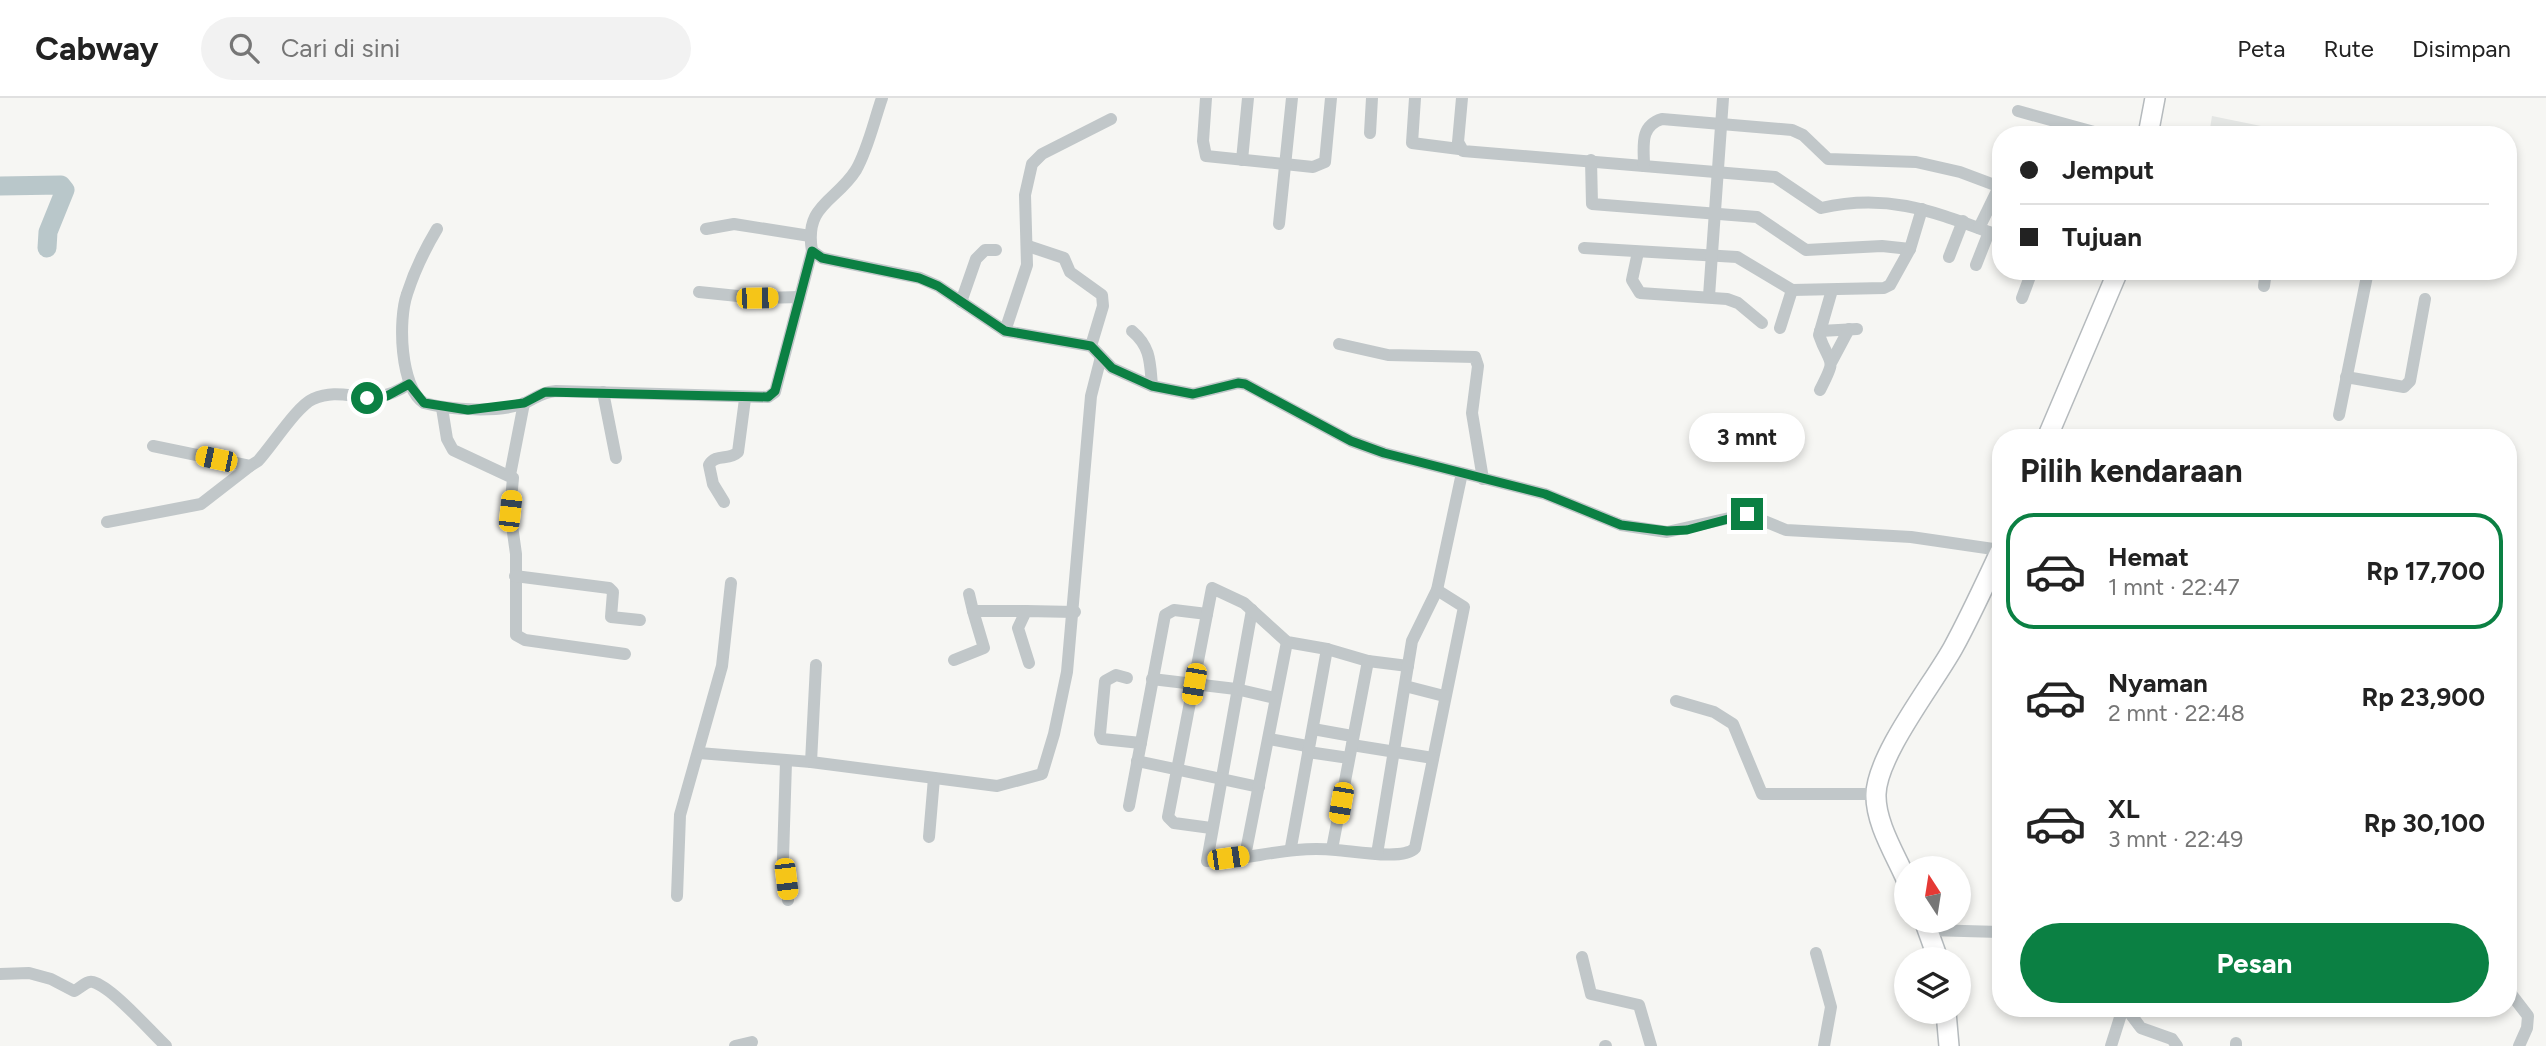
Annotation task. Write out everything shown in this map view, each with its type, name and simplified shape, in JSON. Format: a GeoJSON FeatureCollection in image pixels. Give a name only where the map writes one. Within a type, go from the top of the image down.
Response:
{"type":"FeatureCollection","features":[{"type":"Feature","properties":{"kind":"main road"},"geometry":{"type":"LineString","coordinates":[[2150,126],[2155,98]]}},
{"type":"Feature","properties":{"kind":"main road"},"geometry":{"type":"LineString","coordinates":[[2051,429],[2114,280]]}},
{"type":"Feature","properties":{"kind":"main road"},"geometry":{"type":"LineString","coordinates":[[1896,856],[1881,822],[1875,794],[1889,754],[1953,648],[1992,568]]}},
{"type":"Feature","properties":{"kind":"main road"},"geometry":{"type":"LineString","coordinates":[[1947,1024],[1950,1046]]}},
{"type":"Feature","properties":{"kind":"street"},"geometry":{"type":"LineString","coordinates":[[437,229],[406,296],[403,310],[404,354],[409,384],[419,400],[442,408],[468,410],[524,403],[545,392],[765,398],[775,391],[812,251],[810,236],[821,205],[854,172],[882,98]]}},
{"type":"Feature","properties":{"kind":"street"},"geometry":{"type":"LineString","coordinates":[[1206,98],[1203,153],[1210,158],[1313,167],[1325,162],[1331,98]]}},
{"type":"Feature","properties":{"kind":"street"},"geometry":{"type":"LineString","coordinates":[[1242,160],[1248,98]]}},
{"type":"Feature","properties":{"kind":"street"},"geometry":{"type":"LineString","coordinates":[[1279,223],[1292,98]]}},
{"type":"Feature","properties":{"kind":"street"},"geometry":{"type":"LineString","coordinates":[[1370,133],[1373,98]]}},
{"type":"Feature","properties":{"kind":"street"},"geometry":{"type":"LineString","coordinates":[[1415,98],[1412,143],[1775,177],[1821,208],[1879,202],[1922,209],[1962,220],[1990,232],[1976,265]]}},
{"type":"Feature","properties":{"kind":"street"},"geometry":{"type":"LineString","coordinates":[[1459,149],[1462,98]]}},
{"type":"Feature","properties":{"kind":"street"},"geometry":{"type":"LineString","coordinates":[[1709,296],[1723,98]]}},
{"type":"Feature","properties":{"kind":"street"},"geometry":{"type":"LineString","coordinates":[[2018,111],[2072,126]]}},
{"type":"Feature","properties":{"kind":"street"},"geometry":{"type":"LineString","coordinates":[[1005,331],[1027,265],[1025,195],[1032,164],[1042,154],[1111,119]]}},
{"type":"Feature","properties":{"kind":"street"},"geometry":{"type":"LineString","coordinates":[[1644,166],[1644,131],[1651,123],[1661,119],[1792,130],[1803,135],[1828,159],[1916,162],[1960,172],[1992,184]]}},
{"type":"Feature","properties":{"kind":"street"},"geometry":{"type":"LineString","coordinates":[[1591,160],[1592,204],[1765,220],[1800,248],[1807,250],[1882,246],[1910,249]]}},
{"type":"Feature","properties":{"kind":"street"},"geometry":{"type":"LineString","coordinates":[[1584,248],[1743,259],[1792,290],[1890,285],[1910,249],[1922,209]]}},
{"type":"Feature","properties":{"kind":"street"},"geometry":{"type":"LineString","coordinates":[[1949,257],[1962,220]]}},
{"type":"Feature","properties":{"kind":"street"},"geometry":{"type":"LineString","coordinates":[[706,229],[734,224],[810,236]]}},
{"type":"Feature","properties":{"kind":"street"},"geometry":{"type":"LineString","coordinates":[[1028,246],[1063,258],[1070,272],[1102,295],[1103,306],[1091,346]]}},
{"type":"Feature","properties":{"kind":"street"},"geometry":{"type":"LineString","coordinates":[[961,302],[976,259],[985,250],[996,250]]}},
{"type":"Feature","properties":{"kind":"street"},"geometry":{"type":"LineString","coordinates":[[812,251],[822,258],[919,278],[938,286],[1005,331],[1091,346],[1112,368],[1152,386],[1193,394],[1238,383],[1245,384],[1351,441],[1384,453],[1545,494],[1621,525],[1639,529],[1687,530],[1747,514],[1786,530],[1911,537],[1992,550]]}},
{"type":"Feature","properties":{"kind":"street"},"geometry":{"type":"LineString","coordinates":[[1638,252],[1632,279],[1640,293],[1709,296],[1738,303],[1762,323]]}},
{"type":"Feature","properties":{"kind":"street"},"geometry":{"type":"LineString","coordinates":[[2022,298],[2029,280]]}},
{"type":"Feature","properties":{"kind":"street"},"geometry":{"type":"LineString","coordinates":[[2263,286],[2264,280]]}},
{"type":"Feature","properties":{"kind":"street"},"geometry":{"type":"LineString","coordinates":[[2339,415],[2366,280]]}},
{"type":"Feature","properties":{"kind":"street"},"geometry":{"type":"LineString","coordinates":[[1780,328],[1792,290]]}},
{"type":"Feature","properties":{"kind":"street"},"geometry":{"type":"LineString","coordinates":[[1832,290],[1820,331],[1820,339],[1832,361]]}},
{"type":"Feature","properties":{"kind":"street"},"geometry":{"type":"LineString","coordinates":[[699,292],[757,298],[800,297]]}},
{"type":"Feature","properties":{"kind":"street"},"geometry":{"type":"LineString","coordinates":[[2346,377],[2404,387],[2410,381],[2425,299]]}},
{"type":"Feature","properties":{"kind":"street"},"geometry":{"type":"LineString","coordinates":[[1820,331],[1853,329],[1832,361],[1820,390]]}},
{"type":"Feature","properties":{"kind":"street"},"geometry":{"type":"LineString","coordinates":[[1132,331],[1146,345],[1152,386]]}},
{"type":"Feature","properties":{"kind":"street"},"geometry":{"type":"LineString","coordinates":[[1339,344],[1388,355],[1475,357],[1478,366],[1472,413],[1483,479]]}},
{"type":"Feature","properties":{"kind":"street"},"geometry":{"type":"LineString","coordinates":[[699,753],[811,762],[997,786],[1042,774],[1054,734],[1067,672],[1075,612],[1091,396],[1101,357]]}},
{"type":"Feature","properties":{"kind":"street"},"geometry":{"type":"LineString","coordinates":[[107,522],[201,504],[271,448],[313,399],[334,394],[378,398],[409,384]]}},
{"type":"Feature","properties":{"kind":"street"},"geometry":{"type":"LineString","coordinates":[[603,392],[615,458]]}},
{"type":"Feature","properties":{"kind":"street"},"geometry":{"type":"LineString","coordinates":[[724,502],[713,484],[709,465],[713,460],[734,456],[738,452],[745,398]]}},
{"type":"Feature","properties":{"kind":"street"},"geometry":{"type":"LineString","coordinates":[[524,403],[510,475],[513,481],[510,511],[515,576],[514,631],[517,636],[625,654]]}},
{"type":"Feature","properties":{"kind":"street"},"geometry":{"type":"LineString","coordinates":[[442,408],[447,439],[456,453],[510,475]]}},
{"type":"Feature","properties":{"kind":"street"},"geometry":{"type":"LineString","coordinates":[[153,446],[250,466]]}},
{"type":"Feature","properties":{"kind":"street"},"geometry":{"type":"LineString","coordinates":[[1377,854],[1412,641],[1437,587],[1462,473]]}},
{"type":"Feature","properties":{"kind":"street"},"geometry":{"type":"LineString","coordinates":[[515,576],[610,588],[613,592],[611,617],[640,620]]}},
{"type":"Feature","properties":{"kind":"street"},"geometry":{"type":"LineString","coordinates":[[677,896],[680,815],[722,666],[732,583]]}},
{"type":"Feature","properties":{"kind":"street"},"geometry":{"type":"LineString","coordinates":[[1211,828],[1169,820],[1210,591],[1216,587],[1252,610],[1287,642],[1327,649],[1368,661],[1408,666]]}},
{"type":"Feature","properties":{"kind":"street"},"geometry":{"type":"LineString","coordinates":[[1252,610],[1207,861],[1291,848],[1377,854],[1414,851],[1464,607],[1437,587]]}},
{"type":"Feature","properties":{"kind":"street"},"geometry":{"type":"LineString","coordinates":[[954,660],[984,649],[969,594]]}},
{"type":"Feature","properties":{"kind":"street"},"geometry":{"type":"LineString","coordinates":[[1129,806],[1165,615],[1174,610],[1207,614]]}},
{"type":"Feature","properties":{"kind":"street"},"geometry":{"type":"LineString","coordinates":[[973,611],[1075,612]]}},
{"type":"Feature","properties":{"kind":"street"},"geometry":{"type":"LineString","coordinates":[[1026,611],[1018,628],[1029,663]]}},
{"type":"Feature","properties":{"kind":"street"},"geometry":{"type":"LineString","coordinates":[[1245,856],[1287,642]]}},
{"type":"Feature","properties":{"kind":"street"},"geometry":{"type":"LineString","coordinates":[[1291,848],[1327,649]]}},
{"type":"Feature","properties":{"kind":"street"},"geometry":{"type":"LineString","coordinates":[[1332,849],[1368,661]]}},
{"type":"Feature","properties":{"kind":"street"},"geometry":{"type":"LineString","coordinates":[[811,762],[817,665]]}},
{"type":"Feature","properties":{"kind":"street"},"geometry":{"type":"LineString","coordinates":[[1127,678],[1116,675],[1105,681],[1100,734],[1102,739],[1141,743]]}},
{"type":"Feature","properties":{"kind":"street"},"geometry":{"type":"LineString","coordinates":[[1152,679],[1236,689],[1275,698]]}},
{"type":"Feature","properties":{"kind":"street"},"geometry":{"type":"LineString","coordinates":[[1405,686],[1444,696]]}},
{"type":"Feature","properties":{"kind":"street"},"geometry":{"type":"LineString","coordinates":[[1676,701],[1714,712],[1733,724],[1762,794],[1875,794]]}},
{"type":"Feature","properties":{"kind":"street"},"geometry":{"type":"LineString","coordinates":[[1313,729],[1351,746]]}},
{"type":"Feature","properties":{"kind":"street"},"geometry":{"type":"LineString","coordinates":[[1269,739],[1307,749],[1351,746],[1433,758]]}},
{"type":"Feature","properties":{"kind":"street"},"geometry":{"type":"LineString","coordinates":[[1137,761],[1259,787]]}},
{"type":"Feature","properties":{"kind":"street"},"geometry":{"type":"LineString","coordinates":[[786,762],[783,858],[788,900]]}},
{"type":"Feature","properties":{"kind":"street"},"geometry":{"type":"LineString","coordinates":[[929,838],[934,778]]}},
{"type":"Feature","properties":{"kind":"street"},"geometry":{"type":"LineString","coordinates":[[1971,929],[1992,931]]}},
{"type":"Feature","properties":{"kind":"street"},"geometry":{"type":"LineString","coordinates":[[1816,953],[1831,1007],[1824,1046]]}},
{"type":"Feature","properties":{"kind":"street"},"geometry":{"type":"LineString","coordinates":[[1582,957],[1591,994],[1639,1005],[1651,1046]]}},
{"type":"Feature","properties":{"kind":"street"},"geometry":{"type":"LineString","coordinates":[[0,974],[29,974],[51,979],[74,991],[94,982],[125,1005],[166,1046]]}},
{"type":"Feature","properties":{"kind":"street"},"geometry":{"type":"LineString","coordinates":[[2517,1001],[2528,1016],[2527,1028],[2519,1046]]}},
{"type":"Feature","properties":{"kind":"street"},"geometry":{"type":"LineString","coordinates":[[2110,1046],[2121,1017]]}},
{"type":"Feature","properties":{"kind":"street"},"geometry":{"type":"LineString","coordinates":[[2132,1017],[2141,1028],[2172,1039],[2177,1046]]}},
{"type":"Feature","properties":{"kind":"street"},"geometry":{"type":"LineString","coordinates":[[735,1046],[752,1042]]}},
{"type":"Feature","properties":{"kind":"shaded area"},"geometry":{"type":"Polygon","coordinates":[[[2212,116],[2261,126],[2210,126],[2212,116]]]}},
{"type":"Feature","properties":{"kind":"waterway"},"geometry":{"type":"LineString","coordinates":[[0,186],[61,185],[65,190],[48,232],[47,248]]}},
{"type":"Feature","properties":{"kind":"route"},"geometry":{"type":"LineString","coordinates":[[367,398],[387,396],[409,384],[424,403],[442,408],[468,410],[524,403],[545,392],[670,393],[765,398],[775,391],[812,251],[822,258],[919,278],[938,286],[1005,331],[1091,346],[1112,368],[1129,378],[1152,386],[1193,394],[1238,383],[1245,384],[1351,441],[1384,453],[1545,494],[1621,525],[1639,529],[1687,530],[1736,514],[1747,514]]}}]}
